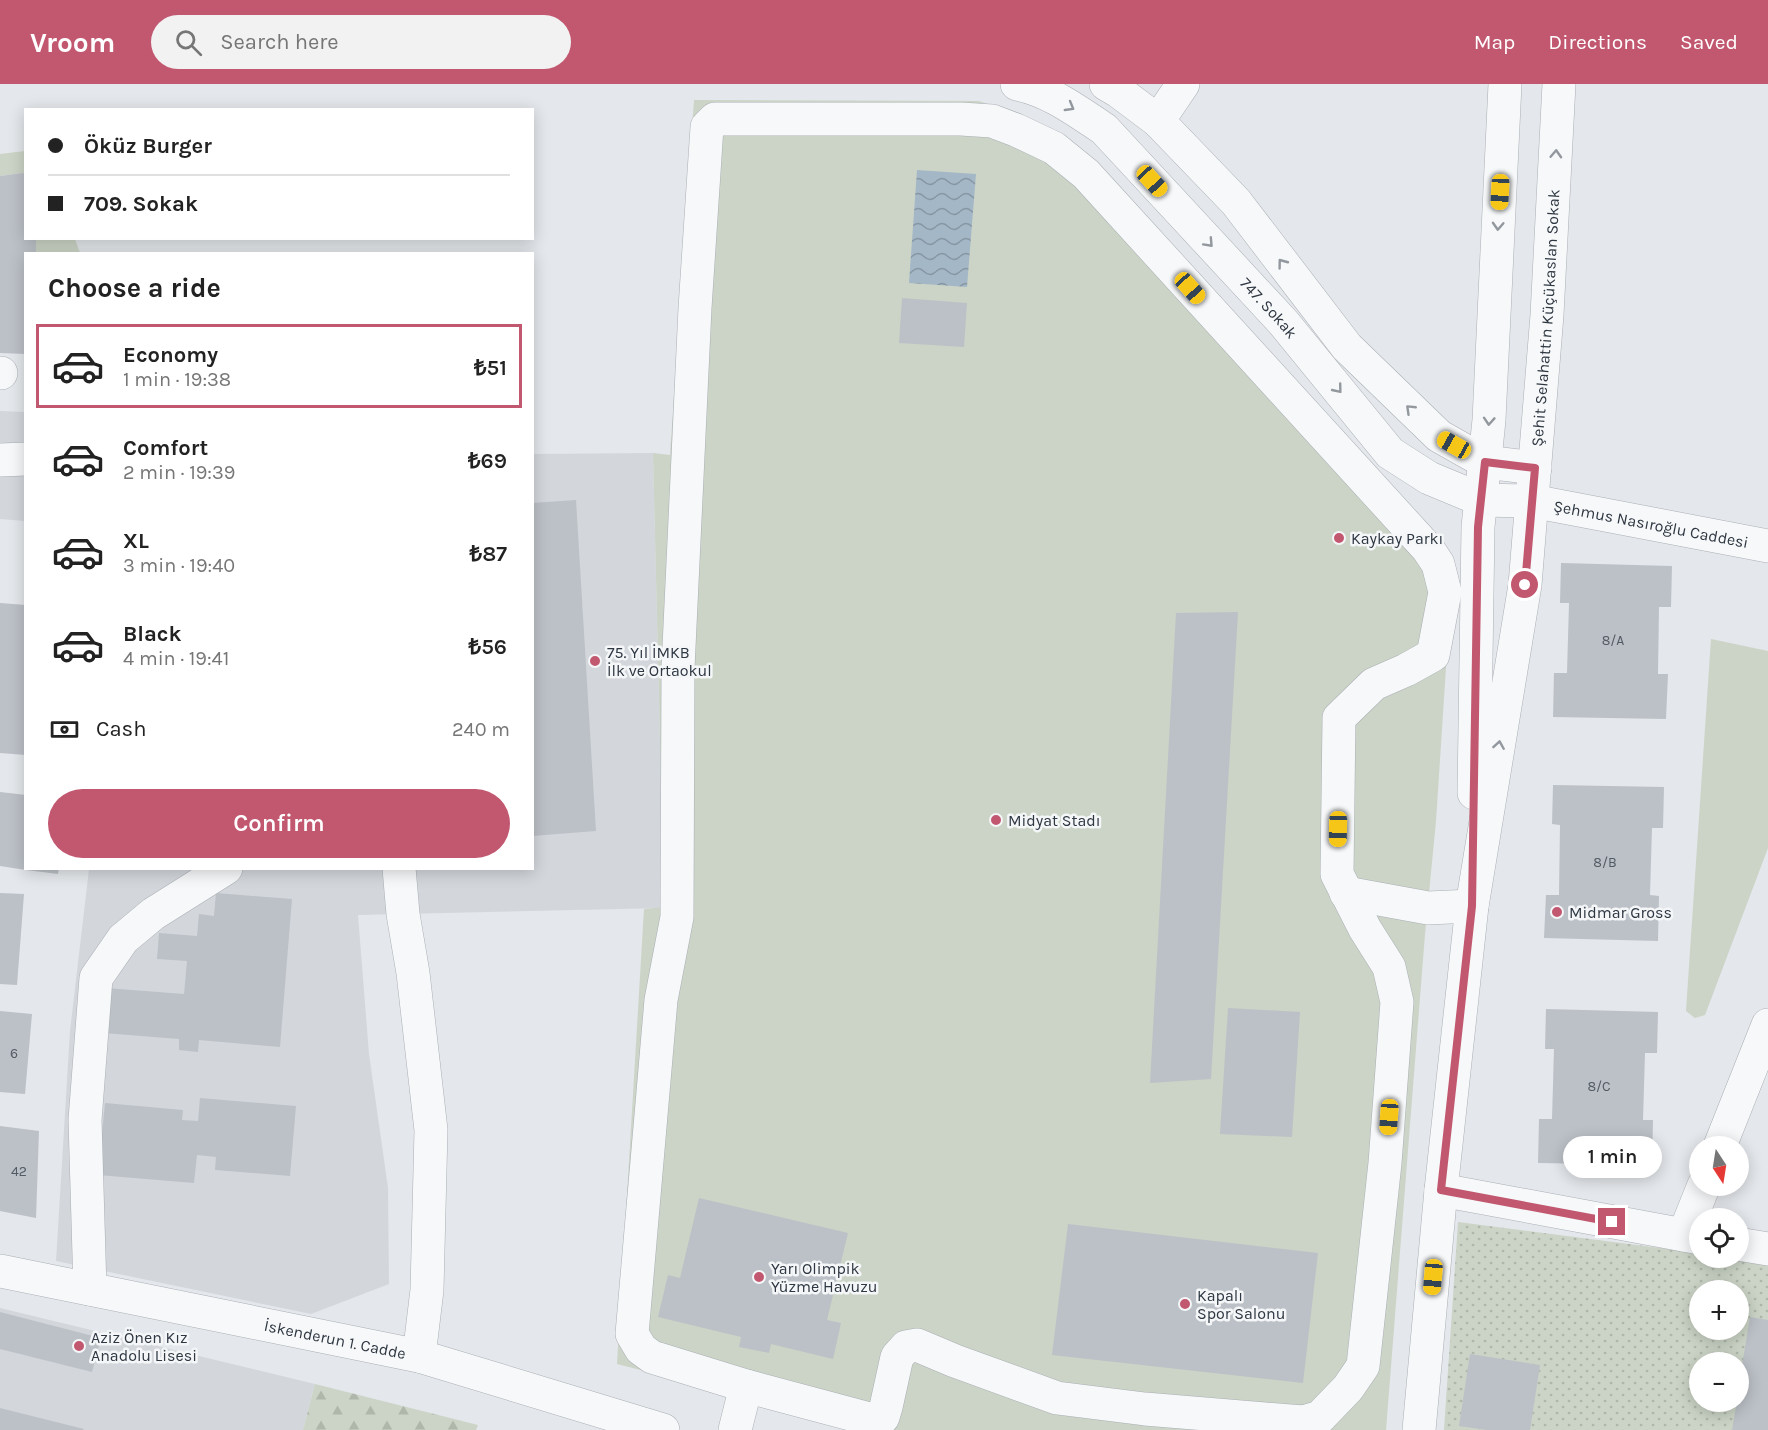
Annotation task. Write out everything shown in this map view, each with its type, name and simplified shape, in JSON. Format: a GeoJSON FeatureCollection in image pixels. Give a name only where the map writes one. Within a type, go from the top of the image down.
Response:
{"type":"FeatureCollection","features":[{"type":"Feature","properties":{"kind":"street","name":"747. Sokak"},"geometry":{"type":"LineString","coordinates":[[1017,84],[1032,87],[1071,107],[1104,129],[1283,322],[1390,453],[1429,478],[1482,500],[1532,501]]}},
{"type":"Feature","properties":{"kind":"street"},"geometry":{"type":"LineString","coordinates":[[1106,84],[1158,121],[1236,202],[1347,347],[1438,436],[1485,462],[1535,468]]}},
{"type":"Feature","properties":{"kind":"street"},"geometry":{"type":"LineString","coordinates":[[1158,121],[1183,84]]}},
{"type":"Feature","properties":{"kind":"street","name":"Şehit Selahattin Küçükaslan Sokak"},"geometry":{"type":"LineString","coordinates":[[1472,906],[1478,527],[1489,420],[1505,84]]}},
{"type":"Feature","properties":{"kind":"street","name":"Şehit Selahattin Küçükaslan Sokak"},"geometry":{"type":"LineString","coordinates":[[1419,1430],[1441,1190],[1472,906],[1525,585],[1547,315],[1559,84]]}},
{"type":"Feature","properties":{"kind":"street"},"geometry":{"type":"LineString","coordinates":[[961,118],[992,121],[1054,147],[1086,174],[1428,549],[1438,564],[1444,592],[1433,655],[1374,684],[1339,718],[1337,874],[1346,893],[1389,968],[1397,1002],[1385,1163],[1363,1366],[1348,1388],[1320,1416],[1303,1422],[1145,1409],[1057,1398],[918,1345],[906,1347],[897,1357],[883,1417],[869,1419],[746,1386],[652,1357],[640,1349],[633,1334],[661,1000],[677,917],[678,656],[704,156],[707,127],[715,119],[961,118]]}},
{"type":"Feature","properties":{"kind":"street"},"geometry":{"type":"LineString","coordinates":[[0,460],[24,459]]}},
{"type":"Feature","properties":{"kind":"street","name":"Şehmus Nasıroğlu Caddesi"},"geometry":{"type":"LineString","coordinates":[[1532,501],[1768,546]]}},
{"type":"Feature","properties":{"kind":"street"},"geometry":{"type":"LineString","coordinates":[[90,1289],[86,1120],[96,978],[123,939],[153,914],[223,870]]}},
{"type":"Feature","properties":{"kind":"street"},"geometry":{"type":"LineString","coordinates":[[399,870],[431,1130],[427,1290],[419,1356]]}},
{"type":"Feature","properties":{"kind":"street"},"geometry":{"type":"LineString","coordinates":[[1346,893],[1428,908],[1472,906]]}},
{"type":"Feature","properties":{"kind":"street"},"geometry":{"type":"LineString","coordinates":[[1724,1136],[1768,1025]]}},
{"type":"Feature","properties":{"kind":"street"},"geometry":{"type":"LineString","coordinates":[[1441,1190],[1689,1235]]}},
{"type":"Feature","properties":{"kind":"street"},"geometry":{"type":"LineString","coordinates":[[1749,1246],[1768,1249]]}},
{"type":"Feature","properties":{"kind":"street","name":"İskenderun 1. Cadde"},"geometry":{"type":"LineString","coordinates":[[0,1271],[419,1356],[663,1430]]}},
{"type":"Feature","properties":{"kind":"street"},"geometry":{"type":"LineString","coordinates":[[735,1430],[746,1386]]}},
{"type":"Feature","properties":{"kind":"shaded area"},"geometry":{"type":"Polygon","coordinates":[[[0,411],[24,412],[24,521],[0,519],[0,411]]]}},
{"type":"Feature","properties":{"kind":"shaded area"},"geometry":{"type":"Polygon","coordinates":[[[653,453],[664,908],[358,915],[369,1054],[388,1188],[389,1284],[311,1314],[56,1261],[70,1031],[89,870],[534,870],[534,454],[653,453]]]}},
{"type":"Feature","properties":{"kind":"shaded area","name":"Aziz Önen Kız Anadolu Lisesi"},"geometry":{"type":"Polygon","coordinates":[[[0,1308],[315,1384],[303,1430],[0,1430],[0,1308]]]}},
{"type":"Feature","properties":{"kind":"green space"},"geometry":{"type":"Polygon","coordinates":[[[694,100],[979,101],[1044,125],[1091,159],[1452,575],[1436,821],[1386,1430],[846,1430],[771,1403],[617,1364],[644,909],[664,907],[653,453],[670,455],[694,100]]]}},
{"type":"Feature","properties":{"kind":"green space"},"geometry":{"type":"Polygon","coordinates":[[[24,151],[24,174],[0,176],[0,154],[24,151]]]}},
{"type":"Feature","properties":{"kind":"green space"},"geometry":{"type":"Polygon","coordinates":[[[36,240],[75,240],[80,252],[36,252],[36,240]]]}},
{"type":"Feature","properties":{"kind":"green space"},"geometry":{"type":"Polygon","coordinates":[[[1711,639],[1768,651],[1768,848],[1705,1015],[1695,1018],[1686,1011],[1711,639]]]}},
{"type":"Feature","properties":{"kind":"green space"},"geometry":{"type":"Polygon","coordinates":[[[1458,1222],[1689,1252],[1689,1268],[1749,1268],[1749,1259],[1768,1261],[1768,1430],[1444,1430],[1458,1222]]]}},
{"type":"Feature","properties":{"kind":"green space"},"geometry":{"type":"Polygon","coordinates":[[[315,1384],[478,1425],[476,1430],[303,1430],[315,1384]]]}},
{"type":"Feature","properties":{"kind":"water"},"geometry":{"type":"Polygon","coordinates":[[[917,170],[976,174],[967,287],[909,283],[917,170]]]}},
{"type":"Feature","properties":{"kind":"building"},"geometry":{"type":"Polygon","coordinates":[[[24,174],[24,240],[36,240],[36,252],[24,252],[24,354],[0,353],[0,176],[24,174]]]}},
{"type":"Feature","properties":{"kind":"building"},"geometry":{"type":"Polygon","coordinates":[[[902,298],[967,303],[964,347],[899,343],[902,298]]]}},
{"type":"Feature","properties":{"kind":"building"},"geometry":{"type":"Polygon","coordinates":[[[576,500],[596,831],[534,836],[534,503],[576,500]]]}},
{"type":"Feature","properties":{"kind":"building"},"geometry":{"type":"Polygon","coordinates":[[[1561,563],[1672,566],[1671,607],[1659,607],[1658,674],[1668,674],[1666,719],[1553,717],[1554,673],[1567,673],[1569,603],[1560,603],[1561,563]]]}},
{"type":"Feature","properties":{"kind":"building"},"geometry":{"type":"Polygon","coordinates":[[[0,603],[24,605],[24,755],[0,753],[0,603]]]}},
{"type":"Feature","properties":{"kind":"building"},"geometry":{"type":"Polygon","coordinates":[[[1238,612],[1211,1079],[1150,1083],[1176,613],[1238,612]]]}},
{"type":"Feature","properties":{"kind":"building"},"geometry":{"type":"Polygon","coordinates":[[[1553,785],[1664,787],[1663,828],[1652,828],[1650,895],[1659,896],[1658,941],[1544,938],[1546,895],[1559,895],[1560,825],[1552,824],[1553,785]]]}},
{"type":"Feature","properties":{"kind":"building"},"geometry":{"type":"Polygon","coordinates":[[[0,792],[24,795],[24,870],[0,866],[0,792]]]}},
{"type":"Feature","properties":{"kind":"building"},"geometry":{"type":"Polygon","coordinates":[[[26,870],[59,870],[58,874],[26,870]]]}},
{"type":"Feature","properties":{"kind":"building"},"geometry":{"type":"Polygon","coordinates":[[[0,893],[24,894],[17,985],[0,984],[0,893]]]}},
{"type":"Feature","properties":{"kind":"building"},"geometry":{"type":"Polygon","coordinates":[[[216,893],[292,899],[280,1047],[199,1040],[198,1052],[179,1050],[179,1039],[103,1033],[106,988],[184,994],[187,961],[157,959],[159,933],[197,936],[199,914],[214,916],[216,893]]]}},
{"type":"Feature","properties":{"kind":"building"},"geometry":{"type":"Polygon","coordinates":[[[1228,1008],[1300,1012],[1292,1137],[1220,1134],[1228,1008]]]}},
{"type":"Feature","properties":{"kind":"building"},"geometry":{"type":"Polygon","coordinates":[[[1546,1009],[1658,1012],[1657,1053],[1645,1053],[1643,1120],[1653,1120],[1652,1165],[1538,1163],[1539,1119],[1552,1119],[1554,1049],[1545,1049],[1546,1009]]]}},
{"type":"Feature","properties":{"kind":"building"},"geometry":{"type":"Polygon","coordinates":[[[0,1011],[32,1014],[25,1094],[0,1092],[0,1011]]]}},
{"type":"Feature","properties":{"kind":"building"},"geometry":{"type":"Polygon","coordinates":[[[200,1098],[296,1106],[290,1176],[215,1170],[216,1157],[197,1155],[194,1183],[98,1175],[105,1103],[183,1110],[182,1120],[198,1121],[200,1098]]]}},
{"type":"Feature","properties":{"kind":"building"},"geometry":{"type":"Polygon","coordinates":[[[0,1126],[39,1131],[36,1218],[0,1211],[0,1126]]]}},
{"type":"Feature","properties":{"kind":"building","name":"Yarı Olimpik Yüzme Havuzu"},"geometry":{"type":"Polygon","coordinates":[[[699,1198],[848,1233],[827,1320],[841,1323],[833,1359],[771,1344],[769,1353],[739,1347],[741,1337],[658,1317],[668,1275],[680,1278],[699,1198]]]}},
{"type":"Feature","properties":{"kind":"building","name":"Kapalı Spor Salonu"},"geometry":{"type":"Polygon","coordinates":[[[1068,1224],[1318,1253],[1303,1383],[1052,1355],[1068,1224]]]}},
{"type":"Feature","properties":{"kind":"building"},"geometry":{"type":"Polygon","coordinates":[[[0,1312],[101,1338],[92,1372],[0,1349],[0,1312]]]}},
{"type":"Feature","properties":{"kind":"building"},"geometry":{"type":"Polygon","coordinates":[[[1750,1317],[1768,1320],[1768,1430],[1732,1430],[1735,1412],[1749,1412],[1749,1352],[1744,1352],[1746,1340],[1749,1340],[1750,1317]]]}},
{"type":"Feature","properties":{"kind":"building"},"geometry":{"type":"Polygon","coordinates":[[[1470,1354],[1540,1365],[1530,1430],[1487,1430],[1459,1426],[1470,1354]]]}},
{"type":"Feature","properties":{"kind":"building"},"geometry":{"type":"Polygon","coordinates":[[[0,1408],[84,1429],[0,1430],[0,1408]]]}},
{"type":"Feature","properties":{"kind":"place","name":"Kaykay Parkı"},"geometry":{"type":"Point","coordinates":[1339,538]}},
{"type":"Feature","properties":{"kind":"place","name":"75. Yıl İMKB İlk ve Ortaokul"},"geometry":{"type":"Point","coordinates":[595,661]}},
{"type":"Feature","properties":{"kind":"place","name":"Midyat Stadı"},"geometry":{"type":"Point","coordinates":[996,820]}},
{"type":"Feature","properties":{"kind":"place","name":"Midmar Gross"},"geometry":{"type":"Point","coordinates":[1557,912]}},
{"type":"Feature","properties":{"kind":"place","name":"Yarı Olimpik Yüzme Havuzu"},"geometry":{"type":"Point","coordinates":[759,1277]}},
{"type":"Feature","properties":{"kind":"place","name":"Kapalı Spor Salonu"},"geometry":{"type":"Point","coordinates":[1185,1304]}},
{"type":"Feature","properties":{"kind":"place","name":"Aziz Önen Kız Anadolu Lisesi"},"geometry":{"type":"Point","coordinates":[79,1346]}},
{"type":"Feature","properties":{"kind":"route"},"geometry":{"type":"LineString","coordinates":[[1525,585],[1535,468],[1485,462],[1478,527],[1472,906],[1441,1190],[1612,1222]]}}]}
